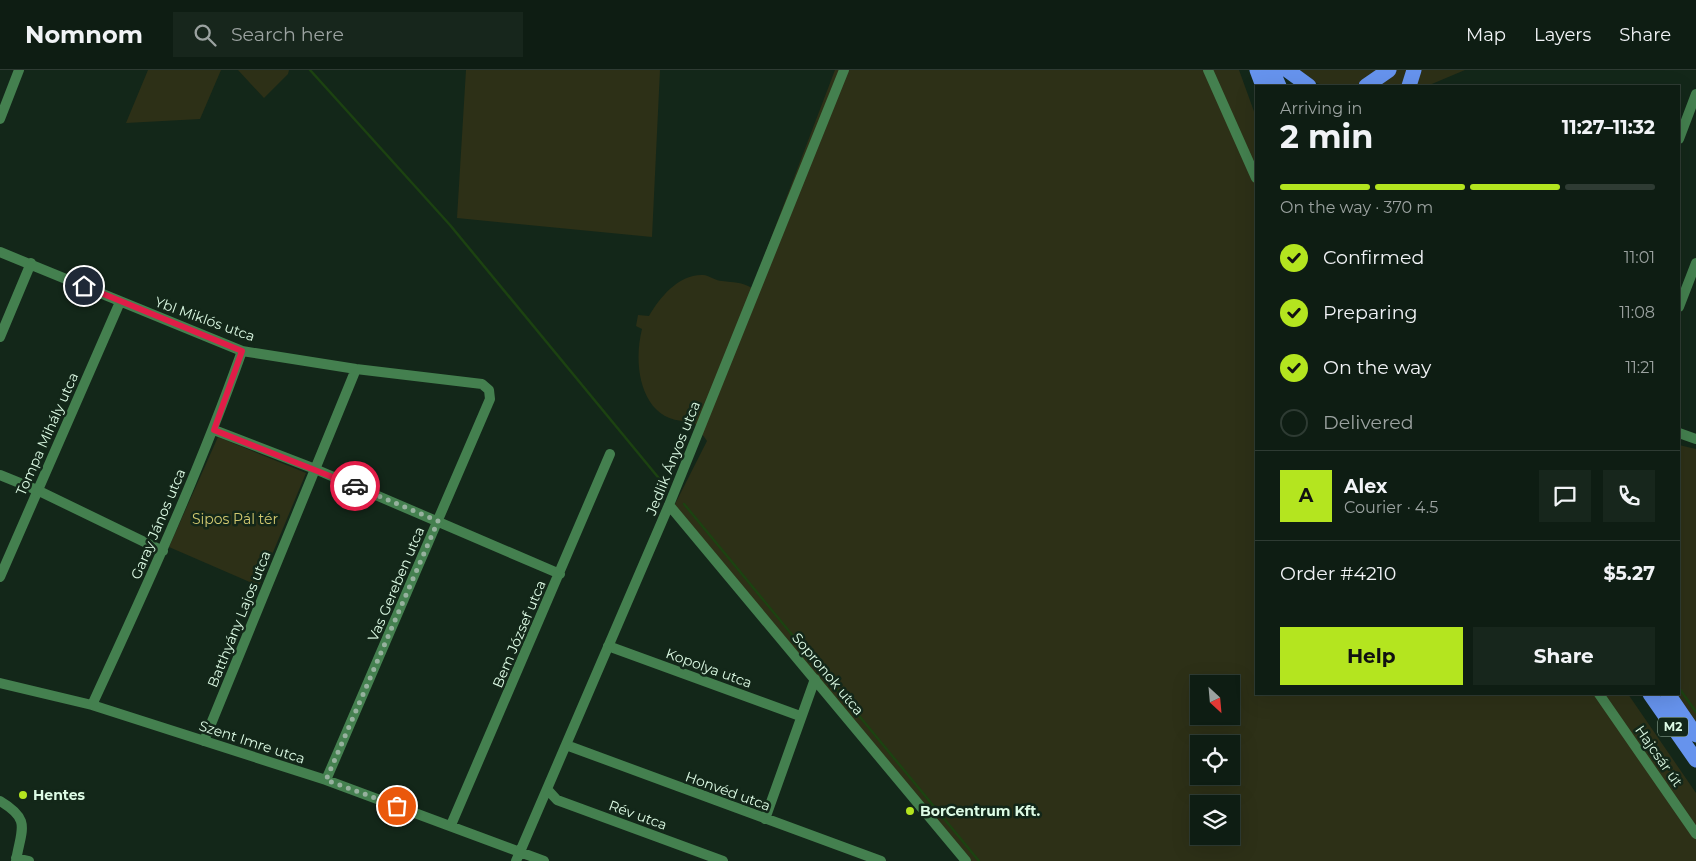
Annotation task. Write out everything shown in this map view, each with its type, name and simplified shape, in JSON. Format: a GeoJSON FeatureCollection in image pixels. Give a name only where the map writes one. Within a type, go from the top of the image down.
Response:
{"type":"FeatureCollection","features":[{"type":"Feature","properties":{"kind":"highway"},"geometry":{"type":"LineString","coordinates":[[1257,70],[1263,85]]}},
{"type":"Feature","properties":{"kind":"highway"},"geometry":{"type":"LineString","coordinates":[[1272,70],[1279,85]]}},
{"type":"Feature","properties":{"kind":"highway"},"geometry":{"type":"LineString","coordinates":[[1287,70],[1308,85]]}},
{"type":"Feature","properties":{"kind":"highway"},"geometry":{"type":"LineString","coordinates":[[1367,85],[1389,70]]}},
{"type":"Feature","properties":{"kind":"highway"},"geometry":{"type":"LineString","coordinates":[[1410,85],[1414,70]]}},
{"type":"Feature","properties":{"kind":"highway","name":"M2"},"geometry":{"type":"LineString","coordinates":[[1651,695],[1696,760]]}},
{"type":"Feature","properties":{"kind":"highway","name":"M2"},"geometry":{"type":"LineString","coordinates":[[1669,695],[1696,735]]}},
{"type":"Feature","properties":{"kind":"street"},"geometry":{"type":"LineString","coordinates":[[0,119],[3,103],[19,70]]}},
{"type":"Feature","properties":{"kind":"street","name":"Jedlik Ányos utca"},"geometry":{"type":"LineString","coordinates":[[518,857],[669,505],[844,70]]}},
{"type":"Feature","properties":{"kind":"street"},"geometry":{"type":"LineString","coordinates":[[1208,70],[1255,176]]}},
{"type":"Feature","properties":{"kind":"street"},"geometry":{"type":"LineString","coordinates":[[1680,136],[1696,94]]}},
{"type":"Feature","properties":{"kind":"street","name":"Ybl Miklós utca"},"geometry":{"type":"LineString","coordinates":[[0,252],[31,263],[120,302],[242,351],[356,369],[482,384],[489,390],[490,399]]}},
{"type":"Feature","properties":{"kind":"street"},"geometry":{"type":"LineString","coordinates":[[0,337],[31,263]]}},
{"type":"Feature","properties":{"kind":"street"},"geometry":{"type":"LineString","coordinates":[[1680,304],[1696,263]]}},
{"type":"Feature","properties":{"kind":"street","name":"Tompa Mihály utca"},"geometry":{"type":"LineString","coordinates":[[0,577],[36,490],[120,302]]}},
{"type":"Feature","properties":{"kind":"street","name":"Garay János utca"},"geometry":{"type":"LineString","coordinates":[[92,705],[163,551],[214,430],[242,351]]}},
{"type":"Feature","properties":{"kind":"street","name":"Batthyány Lajos utca"},"geometry":{"type":"LineString","coordinates":[[204,741],[356,369]]}},
{"type":"Feature","properties":{"kind":"street","name":"Vas Gereben utca"},"geometry":{"type":"LineString","coordinates":[[326,780],[490,399]]}},
{"type":"Feature","properties":{"kind":"street"},"geometry":{"type":"LineString","coordinates":[[214,430],[315,469],[560,574]]}},
{"type":"Feature","properties":{"kind":"street"},"geometry":{"type":"LineString","coordinates":[[1680,433],[1696,438]]}},
{"type":"Feature","properties":{"kind":"street","name":"Bem József utca"},"geometry":{"type":"LineString","coordinates":[[451,825],[610,454]]}},
{"type":"Feature","properties":{"kind":"street"},"geometry":{"type":"LineString","coordinates":[[0,475],[36,490],[163,551]]}},
{"type":"Feature","properties":{"kind":"street","name":"Sopronok utca"},"geometry":{"type":"LineString","coordinates":[[669,505],[966,861]]}},
{"type":"Feature","properties":{"kind":"street","name":"Kopolya utca"},"geometry":{"type":"LineString","coordinates":[[608,646],[800,716]]}},
{"type":"Feature","properties":{"kind":"street"},"geometry":{"type":"LineString","coordinates":[[765,819],[800,716],[815,679]]}},
{"type":"Feature","properties":{"kind":"street","name":"Szent Imre utca"},"geometry":{"type":"LineString","coordinates":[[0,683],[92,705],[326,780],[451,825],[518,857]]}},
{"type":"Feature","properties":{"kind":"street","name":"Hajcsár út"},"geometry":{"type":"LineString","coordinates":[[1599,695],[1696,834]]}},
{"type":"Feature","properties":{"kind":"street","name":"Honvéd utca"},"geometry":{"type":"LineString","coordinates":[[566,745],[881,861]]}},
{"type":"Feature","properties":{"kind":"street","name":"Rév utca"},"geometry":{"type":"LineString","coordinates":[[547,789],[558,800],[723,861]]}},
{"type":"Feature","properties":{"kind":"street"},"geometry":{"type":"LineString","coordinates":[[0,801],[15,810],[22,818],[22,829],[16,859],[29,861]]}},
{"type":"Feature","properties":{"kind":"street"},"geometry":{"type":"LineString","coordinates":[[518,857],[544,861]]}},
{"type":"Feature","properties":{"kind":"green space"},"geometry":{"type":"Polygon","coordinates":[[[148,70],[221,70],[200,119],[126,123],[148,70]]]}},
{"type":"Feature","properties":{"kind":"green space"},"geometry":{"type":"Polygon","coordinates":[[[238,70],[289,70],[288,74],[264,98],[238,70]]]}},
{"type":"Feature","properties":{"kind":"green space"},"geometry":{"type":"Polygon","coordinates":[[[466,70],[660,70],[652,237],[457,218],[466,70]]]}},
{"type":"Feature","properties":{"kind":"green space"},"geometry":{"type":"Polygon","coordinates":[[[835,70],[1239,70],[1255,114],[1255,695],[1629,695],[1696,793],[1696,861],[969,861],[674,506],[707,441],[693,421],[676,420],[662,414],[652,404],[645,392],[640,377],[639,344],[642,329],[636,326],[638,315],[649,316],[665,294],[686,278],[705,275],[717,280],[740,283],[752,288],[835,70]]]}},
{"type":"Feature","properties":{"kind":"green space"},"geometry":{"type":"Polygon","coordinates":[[[1297,70],[1384,70],[1374,77],[1355,85],[1324,85],[1306,78],[1297,70]]]}},
{"type":"Feature","properties":{"kind":"green space"},"geometry":{"type":"Polygon","coordinates":[[[1396,70],[1411,70],[1405,85],[1379,85],[1396,70]]]}},
{"type":"Feature","properties":{"kind":"green space"},"geometry":{"type":"Polygon","coordinates":[[[1419,70],[1465,70],[1429,85],[1413,85],[1419,70]]]}},
{"type":"Feature","properties":{"kind":"green space","name":"Sipos Pál tér"},"geometry":{"type":"Polygon","coordinates":[[[218,437],[306,473],[259,586],[169,547],[218,437]]]}},
{"type":"Feature","properties":{"kind":"green space"},"geometry":{"type":"Polygon","coordinates":[[[1680,445],[1696,449],[1696,725],[1676,695],[1680,695],[1680,445]]]}},
{"type":"Feature","properties":{"kind":"waterway"},"geometry":{"type":"LineString","coordinates":[[310,70],[450,225],[662,482]]}},
{"type":"Feature","properties":{"kind":"waterway"},"geometry":{"type":"LineString","coordinates":[[684,504],[979,861]]}},
{"type":"Feature","properties":{"kind":"waterway"},"geometry":{"type":"LineString","coordinates":[[1680,689],[1696,712]]}},
{"type":"Feature","properties":{"kind":"way so far"},"geometry":{"type":"LineString","coordinates":[[355,486],[438,521],[326,780],[397,806]]}},
{"type":"Feature","properties":{"kind":"place","name":"Hentes"},"geometry":{"type":"Point","coordinates":[23,795]}},
{"type":"Feature","properties":{"kind":"place","name":"BorCentrum Kft."},"geometry":{"type":"Point","coordinates":[910,811]}},
{"type":"Feature","properties":{"kind":"route"},"geometry":{"type":"LineString","coordinates":[[84,286],[242,351],[214,430],[355,486]]}}]}
